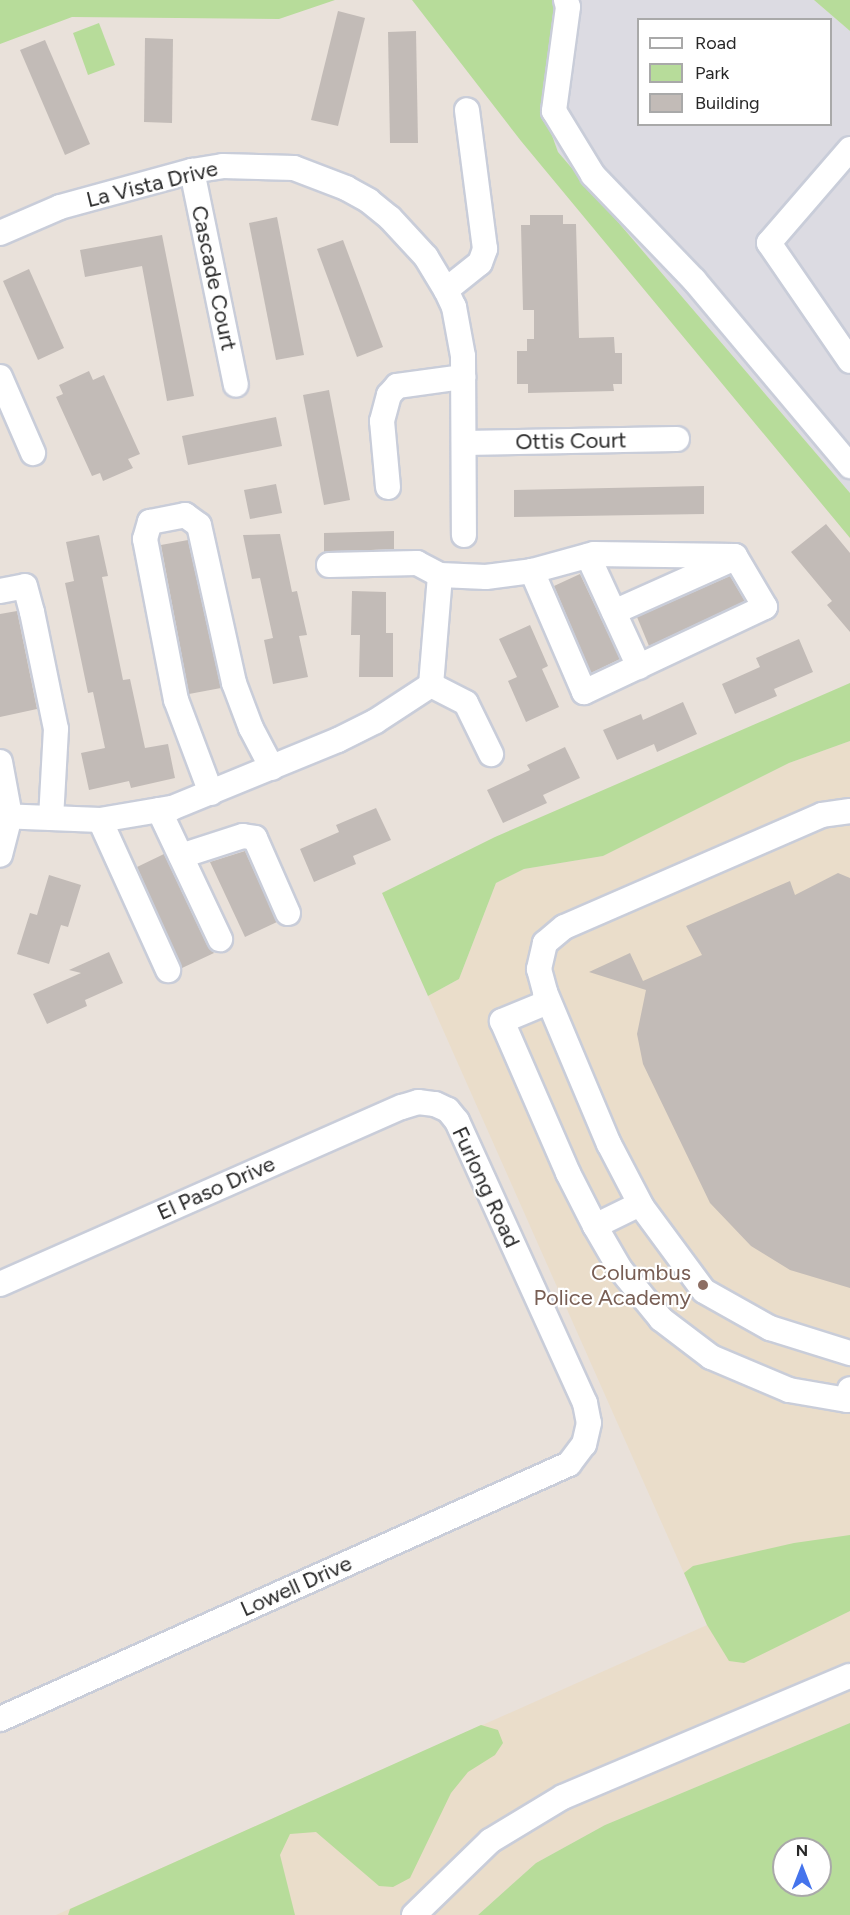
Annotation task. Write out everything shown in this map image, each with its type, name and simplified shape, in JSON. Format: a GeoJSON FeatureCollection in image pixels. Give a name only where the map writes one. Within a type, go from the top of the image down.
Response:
{"type":"FeatureCollection","features":[{"type":"Feature","properties":{"kind":"street"},"geometry":{"type":"LineString","coordinates":[[566,0],[568,7],[554,111],[593,175],[694,280],[850,466]]}},
{"type":"Feature","properties":{"kind":"street"},"geometry":{"type":"LineString","coordinates":[[447,290],[480,263],[485,249],[467,110]]}},
{"type":"Feature","properties":{"kind":"street"},"geometry":{"type":"LineString","coordinates":[[850,149],[769,243],[850,361]]}},
{"type":"Feature","properties":{"kind":"street","name":"La Vista Drive"},"geometry":{"type":"LineString","coordinates":[[0,233],[60,207],[192,171],[224,166],[268,165],[294,168],[346,188],[390,218],[426,257],[447,290],[460,329],[463,376],[464,535]]}},
{"type":"Feature","properties":{"kind":"street","name":"Cascade Court"},"geometry":{"type":"LineString","coordinates":[[192,171],[236,385]]}},
{"type":"Feature","properties":{"kind":"street"},"geometry":{"type":"LineString","coordinates":[[388,487],[382,421],[389,395],[398,386],[463,376]]}},
{"type":"Feature","properties":{"kind":"street"},"geometry":{"type":"LineString","coordinates":[[0,377],[33,453]]}},
{"type":"Feature","properties":{"kind":"street","name":"Ottis Court"},"geometry":{"type":"LineString","coordinates":[[464,443],[677,439]]}},
{"type":"Feature","properties":{"kind":"street"},"geometry":{"type":"LineString","coordinates":[[212,793],[176,700],[145,539],[150,522],[185,515],[199,525],[234,683],[251,728],[272,768]]}},
{"type":"Feature","properties":{"kind":"street"},"geometry":{"type":"LineString","coordinates":[[329,565],[417,563],[440,575],[486,577],[531,571],[588,556],[681,554],[736,558]]}},
{"type":"Feature","properties":{"kind":"street"},"geometry":{"type":"LineString","coordinates":[[588,556],[639,667]]}},
{"type":"Feature","properties":{"kind":"street"},"geometry":{"type":"LineString","coordinates":[[614,612],[736,558]]}},
{"type":"Feature","properties":{"kind":"street"},"geometry":{"type":"LineString","coordinates":[[531,571],[584,692],[765,607],[736,558]]}},
{"type":"Feature","properties":{"kind":"street"},"geometry":{"type":"LineString","coordinates":[[431,685],[440,575]]}},
{"type":"Feature","properties":{"kind":"street"},"geometry":{"type":"LineString","coordinates":[[0,591],[26,586],[32,612],[56,729],[51,818]]}},
{"type":"Feature","properties":{"kind":"street"},"geometry":{"type":"LineString","coordinates":[[431,685],[466,703],[491,754]]}},
{"type":"Feature","properties":{"kind":"street"},"geometry":{"type":"LineString","coordinates":[[5,816],[100,820],[159,810],[212,793],[376,721],[431,685]]}},
{"type":"Feature","properties":{"kind":"street"},"geometry":{"type":"LineString","coordinates":[[0,762],[5,816],[0,855]]}},
{"type":"Feature","properties":{"kind":"street"},"geometry":{"type":"LineString","coordinates":[[159,810],[220,939]]}},
{"type":"Feature","properties":{"kind":"street"},"geometry":{"type":"LineString","coordinates":[[850,811],[822,814],[564,927],[545,943],[539,969],[548,1002],[609,1144],[640,1204],[704,1291],[770,1328],[850,1353]]}},
{"type":"Feature","properties":{"kind":"street"},"geometry":{"type":"LineString","coordinates":[[100,820],[168,970]]}},
{"type":"Feature","properties":{"kind":"street"},"geometry":{"type":"LineString","coordinates":[[181,856],[243,836],[255,838],[288,913]]}},
{"type":"Feature","properties":{"kind":"street"},"geometry":{"type":"LineString","coordinates":[[548,1002],[502,1021],[527,1083],[594,1226],[620,1269],[661,1319],[711,1357],[789,1390],[847,1400],[850,1389]]}},
{"type":"Feature","properties":{"kind":"street","name":"El Paso Drive"},"geometry":{"type":"LineString","coordinates":[[0,1284],[402,1107],[418,1102],[435,1104]]}},
{"type":"Feature","properties":{"kind":"street","name":"Furlong Road"},"geometry":{"type":"LineString","coordinates":[[435,1104],[448,1110],[457,1121],[585,1403],[589,1423],[584,1444]]}},
{"type":"Feature","properties":{"kind":"street"},"geometry":{"type":"LineString","coordinates":[[594,1226],[640,1204]]}},
{"type":"Feature","properties":{"kind":"street","name":"Lowell Drive"},"geometry":{"type":"LineString","coordinates":[[0,1719],[568,1464],[584,1444]]}},
{"type":"Feature","properties":{"kind":"street"},"geometry":{"type":"LineString","coordinates":[[414,1915],[490,1841],[563,1797],[850,1676]]}},
{"type":"Feature","properties":{"kind":"shaded area"},"geometry":{"type":"Polygon","coordinates":[[[558,0],[814,0],[850,31],[850,493],[558,152],[545,116],[545,81],[557,30],[558,0]]]}},
{"type":"Feature","properties":{"kind":"shaded area","name":"Columbus Police Academy"},"geometry":{"type":"Polygon","coordinates":[[[850,741],[850,1723],[605,1825],[536,1863],[478,1915],[56,1915],[707,1625],[428,996],[459,979],[496,883],[524,869],[603,856],[789,763],[850,741]]]}},
{"type":"Feature","properties":{"kind":"green space"},"geometry":{"type":"Polygon","coordinates":[[[0,0],[335,0],[279,19],[72,17],[0,44],[0,0]]]}},
{"type":"Feature","properties":{"kind":"green space"},"geometry":{"type":"Polygon","coordinates":[[[412,0],[558,0],[557,30],[545,81],[545,116],[558,152],[850,493],[850,538],[521,141],[412,0]]]}},
{"type":"Feature","properties":{"kind":"green space"},"geometry":{"type":"Polygon","coordinates":[[[814,0],[850,0],[850,31],[814,0]]]}},
{"type":"Feature","properties":{"kind":"green space"},"geometry":{"type":"Polygon","coordinates":[[[99,23],[115,65],[88,75],[73,33],[99,23]]]}},
{"type":"Feature","properties":{"kind":"green space"},"geometry":{"type":"Polygon","coordinates":[[[850,683],[850,741],[789,763],[603,856],[524,869],[496,883],[459,979],[428,996],[382,893],[495,837],[850,683]]]}},
{"type":"Feature","properties":{"kind":"green space"},"geometry":{"type":"Polygon","coordinates":[[[850,1535],[850,1611],[744,1663],[729,1661],[707,1625],[684,1573],[693,1566],[794,1543],[850,1535]]]}},
{"type":"Feature","properties":{"kind":"green space"},"geometry":{"type":"Polygon","coordinates":[[[850,1723],[850,1915],[478,1915],[536,1863],[605,1825],[850,1723]]]}},
{"type":"Feature","properties":{"kind":"green space"},"geometry":{"type":"Polygon","coordinates":[[[481,1725],[498,1730],[503,1743],[495,1755],[468,1772],[451,1793],[410,1878],[393,1887],[379,1886],[316,1832],[290,1834],[280,1855],[295,1915],[68,1915],[70,1909],[481,1725]]]}},
{"type":"Feature","properties":{"kind":"building"},"geometry":{"type":"Polygon","coordinates":[[[338,11],[365,18],[338,126],[311,120],[338,11]]]}},
{"type":"Feature","properties":{"kind":"building"},"geometry":{"type":"Polygon","coordinates":[[[416,31],[418,143],[390,143],[388,32],[416,31]]]}},
{"type":"Feature","properties":{"kind":"building"},"geometry":{"type":"Polygon","coordinates":[[[145,38],[173,39],[172,123],[144,122],[145,38]]]}},
{"type":"Feature","properties":{"kind":"building"},"geometry":{"type":"Polygon","coordinates":[[[45,40],[90,144],[65,155],[20,50],[45,40]]]}},
{"type":"Feature","properties":{"kind":"building"},"geometry":{"type":"Polygon","coordinates":[[[530,215],[563,215],[563,224],[576,224],[579,338],[614,337],[615,353],[622,353],[622,384],[613,384],[614,391],[528,393],[528,384],[517,384],[517,351],[527,351],[527,339],[534,339],[534,310],[523,310],[521,225],[530,225],[530,215]]]}},
{"type":"Feature","properties":{"kind":"building"},"geometry":{"type":"Polygon","coordinates":[[[277,217],[304,355],[276,360],[249,223],[277,217]]]}},
{"type":"Feature","properties":{"kind":"building"},"geometry":{"type":"Polygon","coordinates":[[[162,235],[194,396],[167,401],[142,266],[85,277],[80,250],[162,235]]]}},
{"type":"Feature","properties":{"kind":"building"},"geometry":{"type":"Polygon","coordinates":[[[343,240],[383,347],[357,357],[317,249],[343,240]]]}},
{"type":"Feature","properties":{"kind":"building"},"geometry":{"type":"Polygon","coordinates":[[[29,269],[64,348],[38,360],[3,281],[29,269]]]}},
{"type":"Feature","properties":{"kind":"building"},"geometry":{"type":"Polygon","coordinates":[[[89,371],[93,380],[104,375],[140,454],[128,459],[133,468],[103,481],[100,473],[92,476],[56,397],[63,394],[59,385],[89,371]]]}},
{"type":"Feature","properties":{"kind":"building"},"geometry":{"type":"Polygon","coordinates":[[[329,390],[350,500],[324,505],[303,395],[329,390]]]}},
{"type":"Feature","properties":{"kind":"building"},"geometry":{"type":"Polygon","coordinates":[[[276,417],[282,446],[188,465],[182,436],[276,417]]]}},
{"type":"Feature","properties":{"kind":"building"},"geometry":{"type":"Polygon","coordinates":[[[276,484],[282,513],[250,519],[244,490],[276,484]]]}},
{"type":"Feature","properties":{"kind":"building"},"geometry":{"type":"Polygon","coordinates":[[[704,486],[704,514],[514,517],[514,490],[704,486]]]}},
{"type":"Feature","properties":{"kind":"building"},"geometry":{"type":"Polygon","coordinates":[[[826,524],[850,553],[850,632],[827,605],[832,601],[791,552],[826,524]]]}},
{"type":"Feature","properties":{"kind":"building"},"geometry":{"type":"Polygon","coordinates":[[[394,531],[394,549],[324,552],[324,533],[394,531]]]}},
{"type":"Feature","properties":{"kind":"building"},"geometry":{"type":"Polygon","coordinates":[[[280,534],[292,592],[297,591],[307,635],[299,636],[308,677],[273,684],[264,640],[273,638],[260,578],[252,579],[243,535],[280,534]]]}},
{"type":"Feature","properties":{"kind":"building"},"geometry":{"type":"Polygon","coordinates":[[[99,535],[108,576],[102,577],[123,680],[130,679],[145,748],[168,744],[175,778],[131,788],[129,781],[89,790],[81,753],[105,748],[93,692],[88,693],[65,583],[74,581],[66,542],[99,535]]]}},
{"type":"Feature","properties":{"kind":"building"},"geometry":{"type":"Polygon","coordinates":[[[188,540],[221,688],[189,694],[161,545],[188,540]]]}},
{"type":"Feature","properties":{"kind":"building"},"geometry":{"type":"Polygon","coordinates":[[[580,574],[620,659],[591,673],[554,586],[580,574]]]}},
{"type":"Feature","properties":{"kind":"building"},"geometry":{"type":"Polygon","coordinates":[[[730,576],[745,601],[649,646],[637,617],[730,576]]]}},
{"type":"Feature","properties":{"kind":"building"},"geometry":{"type":"Polygon","coordinates":[[[352,591],[386,592],[386,633],[393,633],[393,677],[359,677],[360,635],[351,635],[352,591]]]}},
{"type":"Feature","properties":{"kind":"building"},"geometry":{"type":"Polygon","coordinates":[[[17,611],[37,709],[0,717],[0,614],[17,611]]]}},
{"type":"Feature","properties":{"kind":"building"},"geometry":{"type":"Polygon","coordinates":[[[530,625],[548,666],[542,669],[559,707],[526,722],[508,681],[517,677],[499,639],[530,625]]]}},
{"type":"Feature","properties":{"kind":"building"},"geometry":{"type":"Polygon","coordinates":[[[799,639],[813,672],[774,689],[777,696],[735,714],[722,684],[760,667],[756,658],[799,639]]]}},
{"type":"Feature","properties":{"kind":"building"},"geometry":{"type":"Polygon","coordinates":[[[683,702],[697,734],[657,752],[654,744],[617,760],[603,730],[641,714],[643,720],[683,702]]]}},
{"type":"Feature","properties":{"kind":"building"},"geometry":{"type":"Polygon","coordinates":[[[565,747],[580,778],[543,795],[547,803],[503,823],[487,790],[530,770],[527,765],[565,747]]]}},
{"type":"Feature","properties":{"kind":"building"},"geometry":{"type":"Polygon","coordinates":[[[376,808],[391,840],[353,856],[356,864],[314,882],[300,849],[339,832],[336,825],[376,808]]]}},
{"type":"Feature","properties":{"kind":"building"},"geometry":{"type":"Polygon","coordinates":[[[245,851],[277,922],[245,937],[210,862],[245,851]]]}},
{"type":"Feature","properties":{"kind":"building"},"geometry":{"type":"Polygon","coordinates":[[[164,854],[207,945],[214,953],[182,968],[137,867],[164,854]]]}},
{"type":"Feature","properties":{"kind":"building"},"geometry":{"type":"Polygon","coordinates":[[[838,873],[850,878],[850,1288],[790,1270],[751,1246],[710,1203],[643,1064],[637,1034],[646,990],[589,972],[630,953],[643,981],[702,955],[686,926],[790,881],[795,895],[838,873]]]}},
{"type":"Feature","properties":{"kind":"building"},"geometry":{"type":"Polygon","coordinates":[[[49,875],[81,885],[68,927],[61,925],[49,964],[17,954],[30,913],[37,915],[49,875]]]}},
{"type":"Feature","properties":{"kind":"building"},"geometry":{"type":"Polygon","coordinates":[[[109,952],[123,983],[85,1000],[87,1006],[47,1024],[33,994],[81,973],[69,970],[109,952]]]}},
{"type":"Feature","properties":{"kind":"place","name":"Columbus Police Academy"},"geometry":{"type":"Point","coordinates":[703,1285]}}]}
